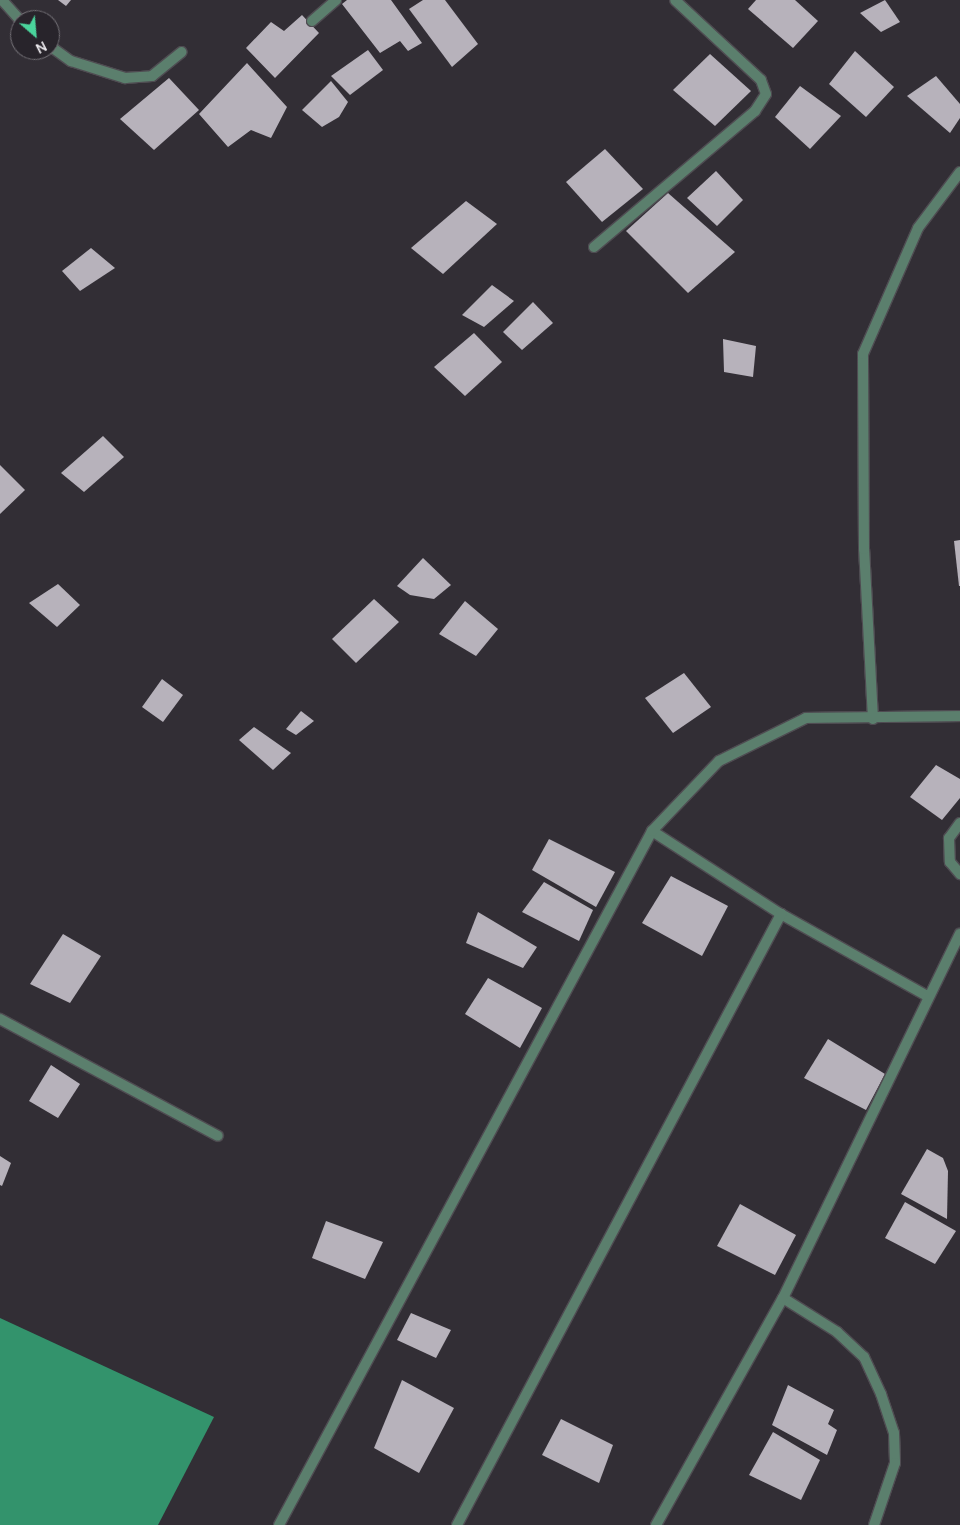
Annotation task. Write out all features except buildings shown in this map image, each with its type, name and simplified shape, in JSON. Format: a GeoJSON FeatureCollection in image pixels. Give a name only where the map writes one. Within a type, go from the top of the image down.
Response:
{"type":"FeatureCollection","features":[{"type":"Feature","properties":{"kind":"street"},"geometry":{"type":"LineString","coordinates":[[2,0],[11,10]]}},
{"type":"Feature","properties":{"kind":"street"},"geometry":{"type":"LineString","coordinates":[[312,21],[336,0]]}},
{"type":"Feature","properties":{"kind":"street"},"geometry":{"type":"LineString","coordinates":[[594,246],[755,111],[766,94],[760,80],[674,0]]}},
{"type":"Feature","properties":{"kind":"street"},"geometry":{"type":"LineString","coordinates":[[60,54],[71,62],[125,78],[152,76],[182,52]]}},
{"type":"Feature","properties":{"kind":"street"},"geometry":{"type":"LineString","coordinates":[[873,719],[864,549],[863,354],[918,228],[960,172]]}},
{"type":"Feature","properties":{"kind":"street"},"geometry":{"type":"LineString","coordinates":[[280,1525],[652,831],[728,757],[806,718],[873,719],[960,716]]}},
{"type":"Feature","properties":{"kind":"street"},"geometry":{"type":"LineString","coordinates":[[960,823],[949,838],[950,862],[960,874]]}},
{"type":"Feature","properties":{"kind":"street"},"geometry":{"type":"LineString","coordinates":[[652,831],[781,914],[927,996]]}},
{"type":"Feature","properties":{"kind":"street"},"geometry":{"type":"LineString","coordinates":[[456,1525],[781,914]]}},
{"type":"Feature","properties":{"kind":"street"},"geometry":{"type":"LineString","coordinates":[[656,1525],[783,1298],[927,996],[960,934]]}},
{"type":"Feature","properties":{"kind":"street"},"geometry":{"type":"LineString","coordinates":[[0,1019],[218,1136]]}},
{"type":"Feature","properties":{"kind":"street"},"geometry":{"type":"LineString","coordinates":[[783,1298],[837,1332],[864,1357],[882,1394],[894,1433],[895,1463],[874,1525]]}},
{"type":"Feature","properties":{"kind":"shaded area"},"geometry":{"type":"Polygon","coordinates":[[[0,1318],[214,1417],[158,1525],[0,1525],[0,1318]]]}}]}
